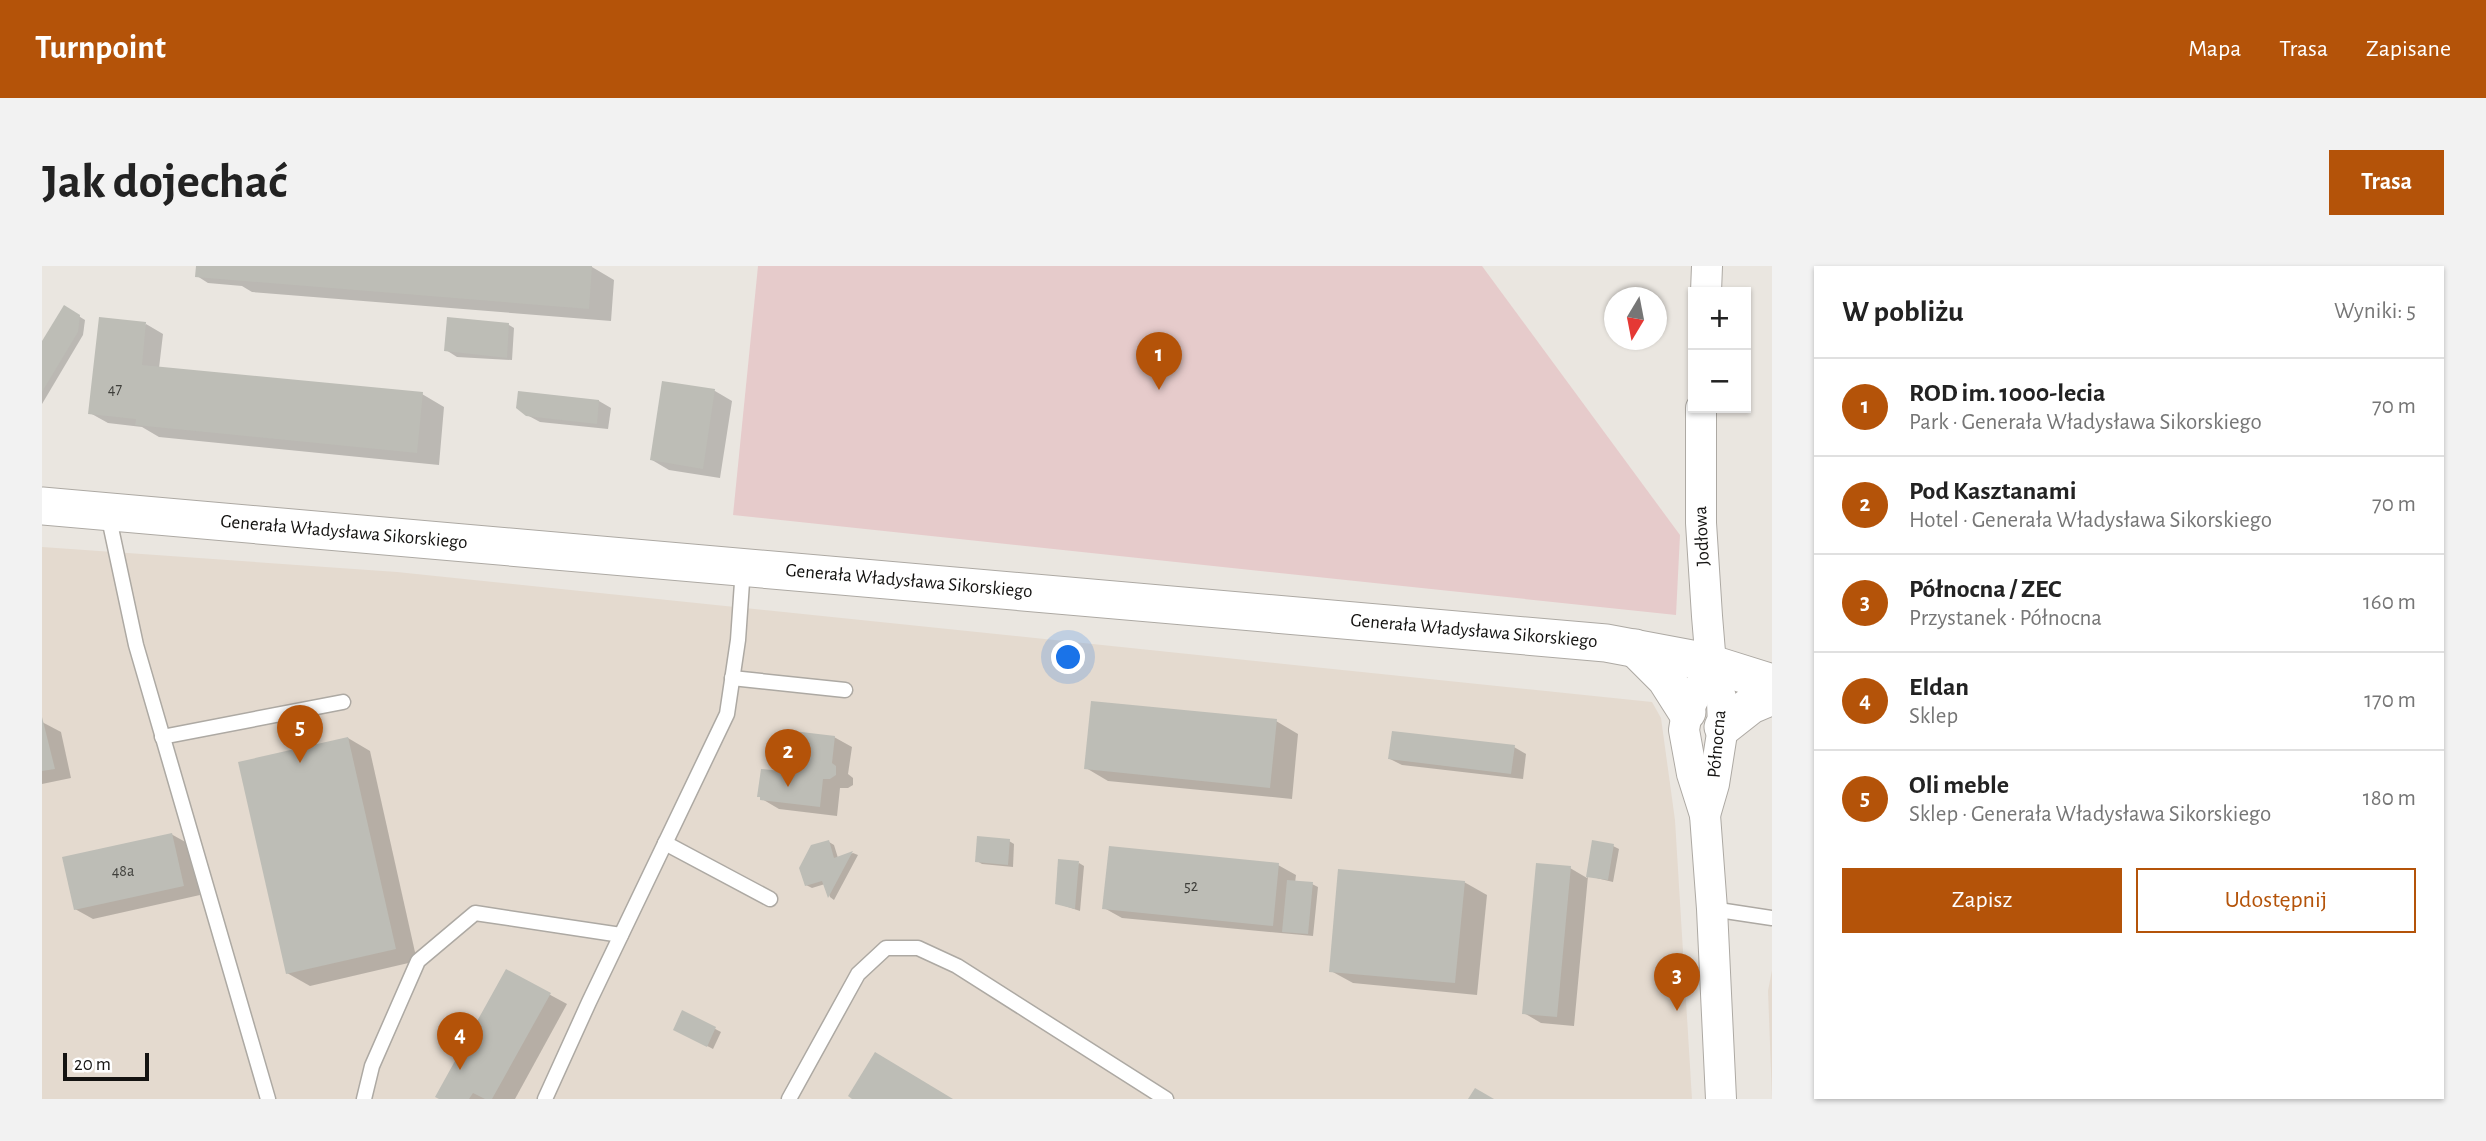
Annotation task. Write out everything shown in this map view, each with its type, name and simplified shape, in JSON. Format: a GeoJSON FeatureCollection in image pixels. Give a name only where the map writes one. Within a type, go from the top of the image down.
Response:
{"type":"FeatureCollection","features":[{"type":"Feature","properties":{"kind":"street"},"geometry":{"type":"LineString","coordinates":[[1706,287],[1707,266]]}},
{"type":"Feature","properties":{"kind":"street","name":"Jodłowa"},"geometry":{"type":"LineString","coordinates":[[1701,413],[1701,523],[1711,664]]}},
{"type":"Feature","properties":{"kind":"street","name":"Generała Władysława Sikorskiego"},"geometry":{"type":"LineString","coordinates":[[42,506],[1606,643],[1711,664],[1772,683]]}},
{"type":"Feature","properties":{"kind":"street"},"geometry":{"type":"LineString","coordinates":[[1635,648],[1666,679],[1688,712]]}},
{"type":"Feature","properties":{"kind":"street","name":"Północna"},"geometry":{"type":"LineString","coordinates":[[1711,664],[1688,712],[1684,730],[1687,753],[1705,815],[1721,1099]]}},
{"type":"Feature","properties":{"kind":"street","name":"Północna"},"geometry":{"type":"LineString","coordinates":[[1705,815],[1714,784],[1723,727],[1722,701],[1711,664]]}},
{"type":"Feature","properties":{"kind":"street"},"geometry":{"type":"LineString","coordinates":[[1723,727],[1751,705],[1772,696]]}},
{"type":"Feature","properties":{"kind":"lane"},"geometry":{"type":"LineString","coordinates":[[108,512],[136,645],[268,1099]]}},
{"type":"Feature","properties":{"kind":"lane"},"geometry":{"type":"LineString","coordinates":[[545,1099],[727,714],[738,640],[744,566]]}},
{"type":"Feature","properties":{"kind":"lane"},"geometry":{"type":"LineString","coordinates":[[732,678],[845,690]]}},
{"type":"Feature","properties":{"kind":"lane"},"geometry":{"type":"LineString","coordinates":[[162,737],[343,702]]}},
{"type":"Feature","properties":{"kind":"lane"},"geometry":{"type":"LineString","coordinates":[[665,843],[770,899]]}},
{"type":"Feature","properties":{"kind":"lane"},"geometry":{"type":"LineString","coordinates":[[1712,909],[1772,918]]}},
{"type":"Feature","properties":{"kind":"lane"},"geometry":{"type":"LineString","coordinates":[[364,1099],[372,1066],[418,961],[475,913],[621,934]]}},
{"type":"Feature","properties":{"kind":"lane"},"geometry":{"type":"LineString","coordinates":[[789,1099],[858,974],[886,948],[918,948],[957,966],[1166,1099]]}},
{"type":"Feature","properties":{"kind":"shaded area"},"geometry":{"type":"Polygon","coordinates":[[[758,266],[1482,266],[1680,535],[1676,615],[733,515],[758,266]]]}},
{"type":"Feature","properties":{"kind":"shaded area"},"geometry":{"type":"Polygon","coordinates":[[[42,547],[397,572],[1652,702],[1661,718],[1675,820],[1692,1099],[42,1099],[42,547]]]}},
{"type":"Feature","properties":{"kind":"shaded area"},"geometry":{"type":"Polygon","coordinates":[[[1772,970],[1772,1099],[1768,991],[1772,970]]]}},
{"type":"Feature","properties":{"kind":"building"},"geometry":{"type":"Polygon","coordinates":[[[196,266],[592,266],[589,309],[195,277],[196,266]]]}},
{"type":"Feature","properties":{"kind":"building"},"geometry":{"type":"Polygon","coordinates":[[[64,305],[80,315],[78,332],[42,392],[42,341],[64,305]]]}},
{"type":"Feature","properties":{"kind":"building"},"geometry":{"type":"Polygon","coordinates":[[[99,317],[146,322],[142,365],[423,392],[417,453],[135,425],[136,419],[88,414],[99,317]]]}},
{"type":"Feature","properties":{"kind":"building"},"geometry":{"type":"Polygon","coordinates":[[[447,317],[509,323],[507,358],[444,351],[447,317]]]}},
{"type":"Feature","properties":{"kind":"building"},"geometry":{"type":"Polygon","coordinates":[[[662,381],[715,389],[703,469],[650,460],[662,381]]]}},
{"type":"Feature","properties":{"kind":"building"},"geometry":{"type":"Polygon","coordinates":[[[518,391],[599,400],[597,424],[526,416],[516,408],[518,391]]]}},
{"type":"Feature","properties":{"kind":"building"},"geometry":{"type":"Polygon","coordinates":[[[1091,701],[1277,719],[1270,788],[1084,769],[1091,701]]]}},
{"type":"Feature","properties":{"kind":"building"},"geometry":{"type":"Polygon","coordinates":[[[42,717],[55,769],[42,771],[42,717]]]}},
{"type":"Feature","properties":{"kind":"building"},"geometry":{"type":"Polygon","coordinates":[[[793,731],[835,736],[832,763],[836,766],[836,775],[823,779],[820,807],[760,800],[760,797],[757,797],[761,769],[781,771],[785,762],[790,759],[793,731]]]}},
{"type":"Feature","properties":{"kind":"building"},"geometry":{"type":"Polygon","coordinates":[[[1392,731],[1515,745],[1511,774],[1388,759],[1392,731]]]}},
{"type":"Feature","properties":{"kind":"building"},"geometry":{"type":"Polygon","coordinates":[[[348,737],[396,949],[286,974],[238,762],[348,737]]]}},
{"type":"Feature","properties":{"kind":"building"},"geometry":{"type":"Polygon","coordinates":[[[172,833],[184,886],[74,910],[62,857],[172,833]]]}},
{"type":"Feature","properties":{"kind":"building"},"geometry":{"type":"Polygon","coordinates":[[[977,836],[1010,839],[1008,865],[975,862],[977,836]]]}},
{"type":"Feature","properties":{"kind":"building"},"geometry":{"type":"Polygon","coordinates":[[[829,840],[834,858],[853,851],[828,898],[822,881],[805,886],[799,868],[811,845],[829,840]]]}},
{"type":"Feature","properties":{"kind":"building"},"geometry":{"type":"Polygon","coordinates":[[[1592,840],[1614,844],[1608,880],[1586,877],[1592,840]]]}},
{"type":"Feature","properties":{"kind":"building"},"geometry":{"type":"Polygon","coordinates":[[[1109,846],[1279,863],[1273,926],[1102,909],[1109,846]]]}},
{"type":"Feature","properties":{"kind":"building"},"geometry":{"type":"Polygon","coordinates":[[[1058,859],[1079,861],[1075,909],[1055,904],[1058,859]]]}},
{"type":"Feature","properties":{"kind":"building"},"geometry":{"type":"Polygon","coordinates":[[[1536,863],[1571,866],[1557,1017],[1522,1014],[1536,863]]]}},
{"type":"Feature","properties":{"kind":"building"},"geometry":{"type":"Polygon","coordinates":[[[1338,869],[1465,881],[1455,983],[1329,972],[1338,869]]]}},
{"type":"Feature","properties":{"kind":"building"},"geometry":{"type":"Polygon","coordinates":[[[1287,880],[1313,882],[1308,934],[1282,932],[1287,880]]]}},
{"type":"Feature","properties":{"kind":"building"},"geometry":{"type":"Polygon","coordinates":[[[506,969],[551,993],[492,1099],[485,1099],[473,1093],[469,1099],[435,1097],[506,969]]]}},
{"type":"Feature","properties":{"kind":"building"},"geometry":{"type":"Polygon","coordinates":[[[682,1010],[716,1027],[707,1047],[673,1030],[682,1010]]]}},
{"type":"Feature","properties":{"kind":"building"},"geometry":{"type":"Polygon","coordinates":[[[875,1052],[953,1099],[852,1099],[848,1096],[875,1052]]]}},
{"type":"Feature","properties":{"kind":"building"},"geometry":{"type":"Polygon","coordinates":[[[1475,1088],[1494,1099],[1468,1099],[1475,1088]]]}},
{"type":"Feature","properties":{"kind":"place","name":"ROD im. 1000-lecia"},"geometry":{"type":"Point","coordinates":[1159,390]}},
{"type":"Feature","properties":{"kind":"place","name":"Oli meble"},"geometry":{"type":"Point","coordinates":[300,763]}},
{"type":"Feature","properties":{"kind":"place","name":"Pod Kasztanami"},"geometry":{"type":"Point","coordinates":[788,787]}},
{"type":"Feature","properties":{"kind":"place","name":"Północna / ZEC"},"geometry":{"type":"Point","coordinates":[1677,1011]}},
{"type":"Feature","properties":{"kind":"place","name":"Eldan"},"geometry":{"type":"Point","coordinates":[460,1070]}}]}
